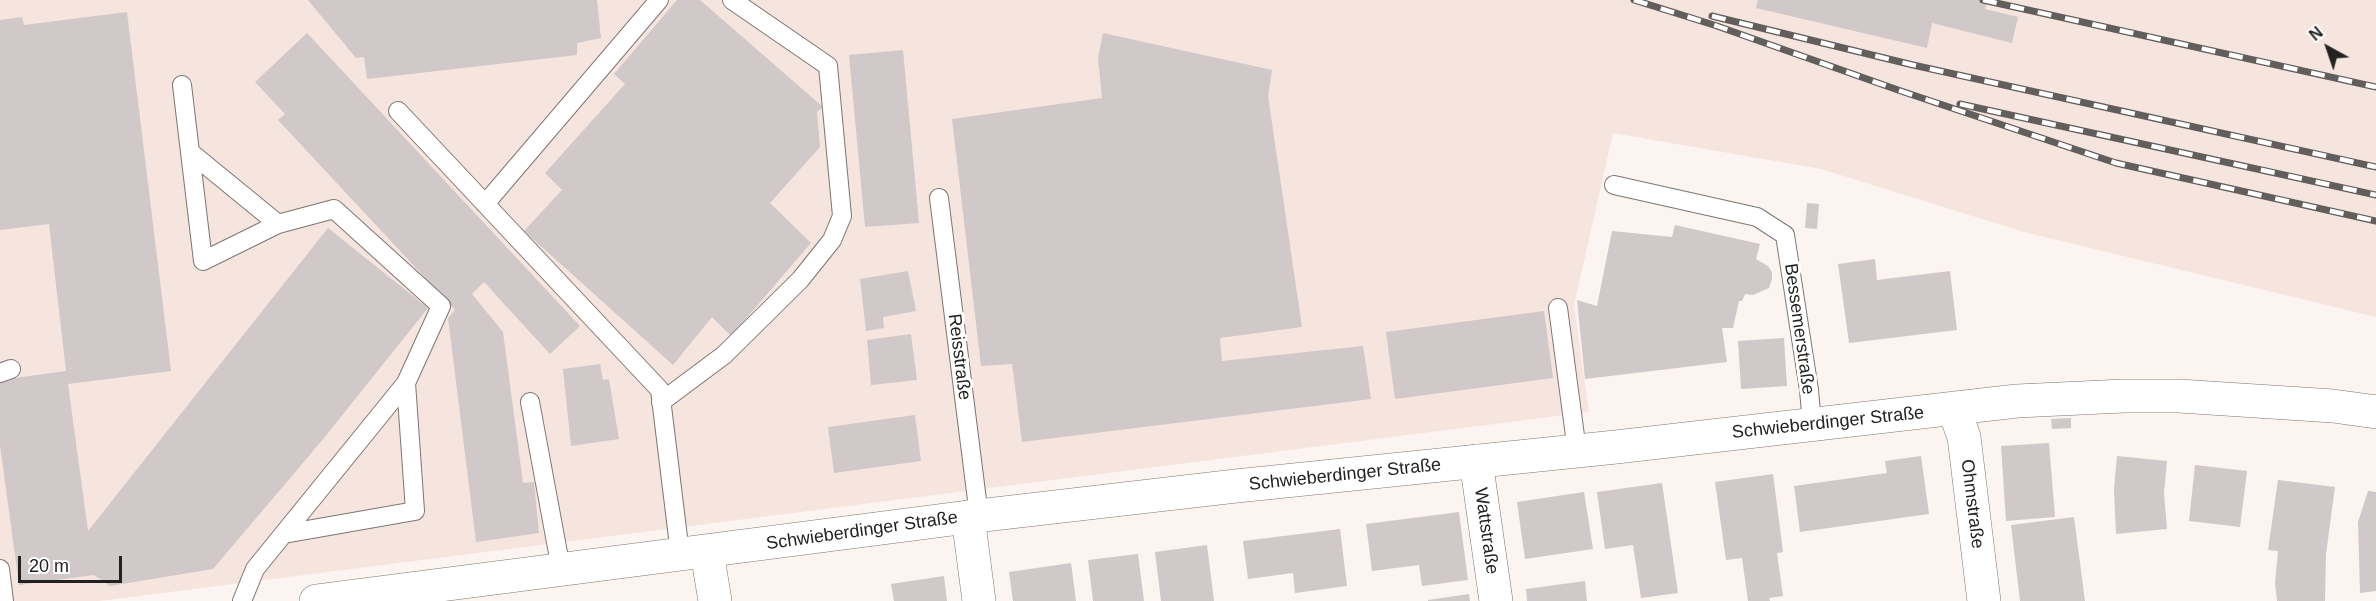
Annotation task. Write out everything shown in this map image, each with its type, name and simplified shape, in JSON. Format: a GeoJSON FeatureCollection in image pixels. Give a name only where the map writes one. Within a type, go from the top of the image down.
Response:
{"type":"FeatureCollection","features":[{"type":"Feature","properties":{"kind":"main road","name":"Schwieberdinger Straße"},"geometry":{"type":"LineString","coordinates":[[316,601],[464,591],[561,569],[974,517],[2017,401],[2179,396],[2333,406],[2376,412]]}},
{"type":"Feature","properties":{"kind":"main road","name":"Ohmstraße"},"geometry":{"type":"LineString","coordinates":[[1954,409],[1964,437],[1984,601]]}},
{"type":"Feature","properties":{"kind":"main road","name":"Wattstraße"},"geometry":{"type":"LineString","coordinates":[[1476,461],[1496,601]]}},
{"type":"Feature","properties":{"kind":"main road","name":"Reisstraße"},"geometry":{"type":"LineString","coordinates":[[974,517],[979,601]]}},
{"type":"Feature","properties":{"kind":"main road"},"geometry":{"type":"LineString","coordinates":[[694,553],[715,601]]}},
{"type":"Feature","properties":{"kind":"lane"},"geometry":{"type":"LineString","coordinates":[[485,204],[659,0]]}},
{"type":"Feature","properties":{"kind":"lane"},"geometry":{"type":"LineString","coordinates":[[661,402],[724,355],[800,280],[832,240],[842,216],[828,66],[732,0]]}},
{"type":"Feature","properties":{"kind":"lane"},"geometry":{"type":"LineString","coordinates":[[182,85],[203,261],[278,224],[334,209],[441,306],[405,383],[255,569],[242,601]]}},
{"type":"Feature","properties":{"kind":"lane"},"geometry":{"type":"LineString","coordinates":[[398,111],[660,390],[694,553]]}},
{"type":"Feature","properties":{"kind":"lane"},"geometry":{"type":"LineString","coordinates":[[190,152],[278,224]]}},
{"type":"Feature","properties":{"kind":"lane","name":"Bessemerstraße"},"geometry":{"type":"LineString","coordinates":[[1614,185],[1757,216],[1785,235],[1809,390],[1812,424]]}},
{"type":"Feature","properties":{"kind":"lane","name":"Reisstraße"},"geometry":{"type":"LineString","coordinates":[[939,198],[974,517]]}},
{"type":"Feature","properties":{"kind":"lane"},"geometry":{"type":"LineString","coordinates":[[1558,308],[1576,451]]}},
{"type":"Feature","properties":{"kind":"lane"},"geometry":{"type":"LineString","coordinates":[[284,534],[416,511],[405,383]]}},
{"type":"Feature","properties":{"kind":"lane"},"geometry":{"type":"LineString","coordinates":[[530,402],[561,569]]}},
{"type":"Feature","properties":{"kind":"lane"},"geometry":{"type":"LineString","coordinates":[[0,569],[4,601]]}},
{"type":"Feature","properties":{"kind":"shaded area"},"geometry":{"type":"Polygon","coordinates":[[[0,0],[2376,0],[2376,317],[2024,232],[1821,169],[1613,133],[1574,305],[1589,412],[99,601],[0,601],[0,0]]]}},
{"type":"Feature","properties":{"kind":"building"},"geometry":{"type":"Polygon","coordinates":[[[308,0],[597,0],[601,38],[577,43],[577,55],[367,79],[364,57],[356,58],[308,0]]]}},
{"type":"Feature","properties":{"kind":"building"},"geometry":{"type":"Polygon","coordinates":[[[677,0],[700,0],[823,107],[817,112],[820,147],[770,203],[811,243],[731,336],[712,317],[673,365],[524,231],[562,190],[545,173],[625,84],[614,74],[677,0]]]}},
{"type":"Feature","properties":{"kind":"building"},"geometry":{"type":"Polygon","coordinates":[[[1758,0],[1988,0],[1985,9],[2018,17],[2012,43],[1932,23],[1927,48],[1756,8],[1758,0]]]}},
{"type":"Feature","properties":{"kind":"building"},"geometry":{"type":"Polygon","coordinates":[[[127,12],[171,371],[68,384],[88,531],[328,228],[428,308],[324,438],[213,569],[110,586],[94,575],[19,585],[0,445],[0,380],[66,371],[49,224],[0,230],[0,20],[22,17],[24,25],[127,12]]]}},
{"type":"Feature","properties":{"kind":"building"},"geometry":{"type":"Polygon","coordinates":[[[307,33],[580,326],[550,354],[484,282],[472,294],[503,332],[523,483],[534,482],[539,533],[476,542],[448,318],[455,310],[278,120],[285,114],[255,82],[307,33]]]}},
{"type":"Feature","properties":{"kind":"building"},"geometry":{"type":"Polygon","coordinates":[[[1103,33],[1272,70],[1268,96],[1302,327],[1220,338],[1222,361],[1363,346],[1371,399],[1022,442],[1012,364],[981,366],[952,119],[1102,98],[1098,58],[1103,33]]]}},
{"type":"Feature","properties":{"kind":"building"},"geometry":{"type":"Polygon","coordinates":[[[903,50],[919,223],[865,227],[849,55],[903,50]]]}},
{"type":"Feature","properties":{"kind":"building"},"geometry":{"type":"Polygon","coordinates":[[[1807,203],[1819,204],[1817,229],[1805,228],[1807,203]]]}},
{"type":"Feature","properties":{"kind":"building"},"geometry":{"type":"Polygon","coordinates":[[[1675,225],[1760,244],[1756,259],[1768,266],[1772,272],[1769,288],[1753,295],[1745,294],[1742,301],[1739,301],[1733,328],[1722,328],[1727,362],[1585,379],[1577,300],[1597,306],[1612,231],[1672,237],[1675,225]]]}},
{"type":"Feature","properties":{"kind":"building"},"geometry":{"type":"Polygon","coordinates":[[[1875,259],[1877,280],[1950,271],[1957,330],[1849,343],[1838,264],[1875,259]]]}},
{"type":"Feature","properties":{"kind":"building"},"geometry":{"type":"Polygon","coordinates":[[[908,271],[916,311],[883,317],[884,328],[866,331],[860,279],[908,271]]]}},
{"type":"Feature","properties":{"kind":"building"},"geometry":{"type":"Polygon","coordinates":[[[1544,311],[1553,378],[1395,399],[1386,332],[1544,311]]]}},
{"type":"Feature","properties":{"kind":"building"},"geometry":{"type":"Polygon","coordinates":[[[911,334],[917,380],[871,385],[867,340],[911,334]]]}},
{"type":"Feature","properties":{"kind":"building"},"geometry":{"type":"Polygon","coordinates":[[[1784,338],[1787,386],[1741,389],[1738,341],[1784,338]]]}},
{"type":"Feature","properties":{"kind":"building"},"geometry":{"type":"Polygon","coordinates":[[[600,364],[603,380],[609,379],[619,439],[571,446],[563,369],[600,364]]]}},
{"type":"Feature","properties":{"kind":"building"},"geometry":{"type":"Polygon","coordinates":[[[915,415],[921,461],[834,473],[828,427],[915,415]]]}},
{"type":"Feature","properties":{"kind":"building"},"geometry":{"type":"Polygon","coordinates":[[[2071,418],[2071,428],[2052,429],[2051,419],[2071,418]]]}},
{"type":"Feature","properties":{"kind":"building"},"geometry":{"type":"Polygon","coordinates":[[[2049,443],[2055,517],[2006,521],[2001,446],[2049,443]]]}},
{"type":"Feature","properties":{"kind":"building"},"geometry":{"type":"Polygon","coordinates":[[[1921,456],[1929,514],[1800,532],[1794,486],[1887,473],[1885,461],[1921,456]]]}},
{"type":"Feature","properties":{"kind":"building"},"geometry":{"type":"Polygon","coordinates":[[[2117,456],[2167,461],[2164,493],[2167,529],[2116,534],[2114,489],[2117,456]]]}},
{"type":"Feature","properties":{"kind":"building"},"geometry":{"type":"Polygon","coordinates":[[[2195,465],[2247,471],[2240,527],[2189,521],[2195,465]]]}},
{"type":"Feature","properties":{"kind":"building"},"geometry":{"type":"Polygon","coordinates":[[[1773,474],[1783,552],[1777,553],[1783,596],[1769,598],[1770,601],[1748,601],[1742,558],[1726,560],[1715,482],[1773,474]]]}},
{"type":"Feature","properties":{"kind":"building"},"geometry":{"type":"Polygon","coordinates":[[[2278,480],[2335,487],[2326,554],[2325,601],[2277,601],[2275,583],[2278,551],[2268,550],[2278,480]]]}},
{"type":"Feature","properties":{"kind":"building"},"geometry":{"type":"Polygon","coordinates":[[[1662,483],[1678,593],[1641,598],[1633,545],[1605,549],[1597,492],[1662,483]]]}},
{"type":"Feature","properties":{"kind":"building"},"geometry":{"type":"Polygon","coordinates":[[[2368,491],[2376,492],[2376,591],[2360,593],[2358,522],[2368,491]]]}},
{"type":"Feature","properties":{"kind":"building"},"geometry":{"type":"Polygon","coordinates":[[[1584,492],[1593,549],[1525,559],[1517,502],[1584,492]]]}},
{"type":"Feature","properties":{"kind":"building"},"geometry":{"type":"Polygon","coordinates":[[[1459,512],[1468,580],[1422,586],[1419,565],[1372,571],[1366,524],[1459,512]]]}},
{"type":"Feature","properties":{"kind":"building"},"geometry":{"type":"Polygon","coordinates":[[[2074,517],[2085,601],[2020,601],[2011,525],[2074,517]]]}},
{"type":"Feature","properties":{"kind":"building"},"geometry":{"type":"Polygon","coordinates":[[[1340,529],[1347,586],[1295,593],[1293,573],[1248,579],[1243,541],[1340,529]]]}},
{"type":"Feature","properties":{"kind":"building"},"geometry":{"type":"Polygon","coordinates":[[[1207,545],[1214,601],[1161,601],[1155,552],[1207,545]]]}},
{"type":"Feature","properties":{"kind":"building"},"geometry":{"type":"Polygon","coordinates":[[[1138,554],[1144,601],[1093,601],[1088,560],[1138,554]]]}},
{"type":"Feature","properties":{"kind":"building"},"geometry":{"type":"Polygon","coordinates":[[[1071,563],[1076,601],[1013,601],[1009,572],[1071,563]]]}},
{"type":"Feature","properties":{"kind":"building"},"geometry":{"type":"Polygon","coordinates":[[[944,576],[947,601],[894,601],[891,584],[944,576]]]}},
{"type":"Feature","properties":{"kind":"building"},"geometry":{"type":"Polygon","coordinates":[[[1585,581],[1587,601],[1527,601],[1526,589],[1585,581]]]}},
{"type":"Feature","properties":{"kind":"building"},"geometry":{"type":"Polygon","coordinates":[[[1469,594],[1470,601],[1428,601],[1428,600],[1469,594]]]}},
{"type":"Feature","properties":{"kind":"railway"},"geometry":{"type":"LineString","coordinates":[[1634,0],[1717,26],[2116,163],[2376,221]]}},
{"type":"Feature","properties":{"kind":"railway"},"geometry":{"type":"LineString","coordinates":[[1983,0],[2376,87]]}},
{"type":"Feature","properties":{"kind":"railway"},"geometry":{"type":"LineString","coordinates":[[1712,16],[1913,65],[2376,167]]}},
{"type":"Feature","properties":{"kind":"railway"},"geometry":{"type":"LineString","coordinates":[[1960,104],[2376,195]]}}]}
